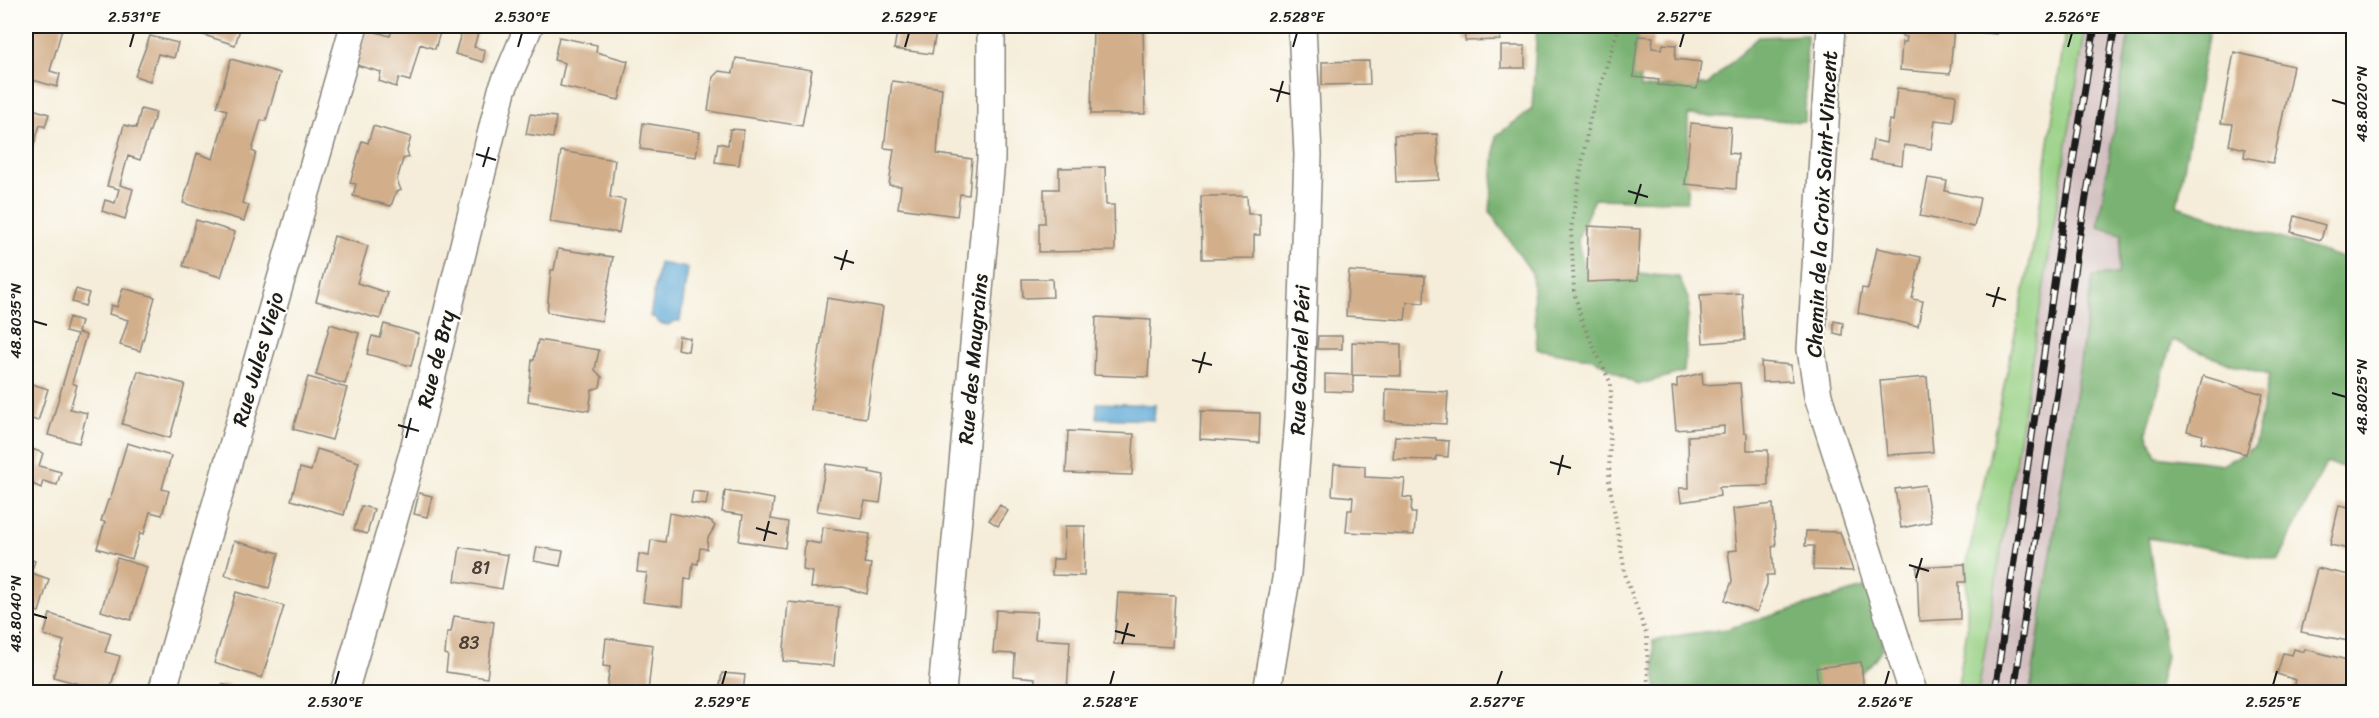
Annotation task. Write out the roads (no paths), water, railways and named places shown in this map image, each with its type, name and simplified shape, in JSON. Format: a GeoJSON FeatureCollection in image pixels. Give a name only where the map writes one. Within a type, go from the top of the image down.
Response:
{"type":"FeatureCollection","features":[{"type":"Feature","properties":{"kind":"street","name":"Rue Jules Viejo"},"geometry":{"type":"LineString","coordinates":[[162,693],[354,26]]}},
{"type":"Feature","properties":{"kind":"street","name":"Rue de Bry"},"geometry":{"type":"LineString","coordinates":[[344,693],[413,453],[502,90],[529,26]]}},
{"type":"Feature","properties":{"kind":"street","name":"Rue des Maugrains"},"geometry":{"type":"LineString","coordinates":[[942,693],[991,160],[991,26]]}},
{"type":"Feature","properties":{"kind":"street","name":"Rue Gabriel Péri"},"geometry":{"type":"LineString","coordinates":[[1267,693],[1287,573],[1299,418],[1308,155],[1302,26]]}},
{"type":"Feature","properties":{"kind":"street","name":"Chemin de la Croix Saint-Vincent"},"geometry":{"type":"LineString","coordinates":[[1831,26],[1811,349],[1818,396],[1913,693]]}},
{"type":"Feature","properties":{"kind":"water"},"geometry":{"type":"Polygon","coordinates":[[[659,263],[688,268],[680,321],[668,325],[659,323],[654,317],[650,317],[659,263]]]}},
{"type":"Feature","properties":{"kind":"water"},"geometry":{"type":"Polygon","coordinates":[[[1097,403],[1155,405],[1154,420],[1097,418],[1097,403]]]}},
{"type":"Feature","properties":{"kind":"railway"},"geometry":{"type":"LineString","coordinates":[[1995,692],[2060,243],[2095,26]]}},
{"type":"Feature","properties":{"kind":"railway"},"geometry":{"type":"LineString","coordinates":[[2014,692],[2078,245],[2115,26]]}}]}
